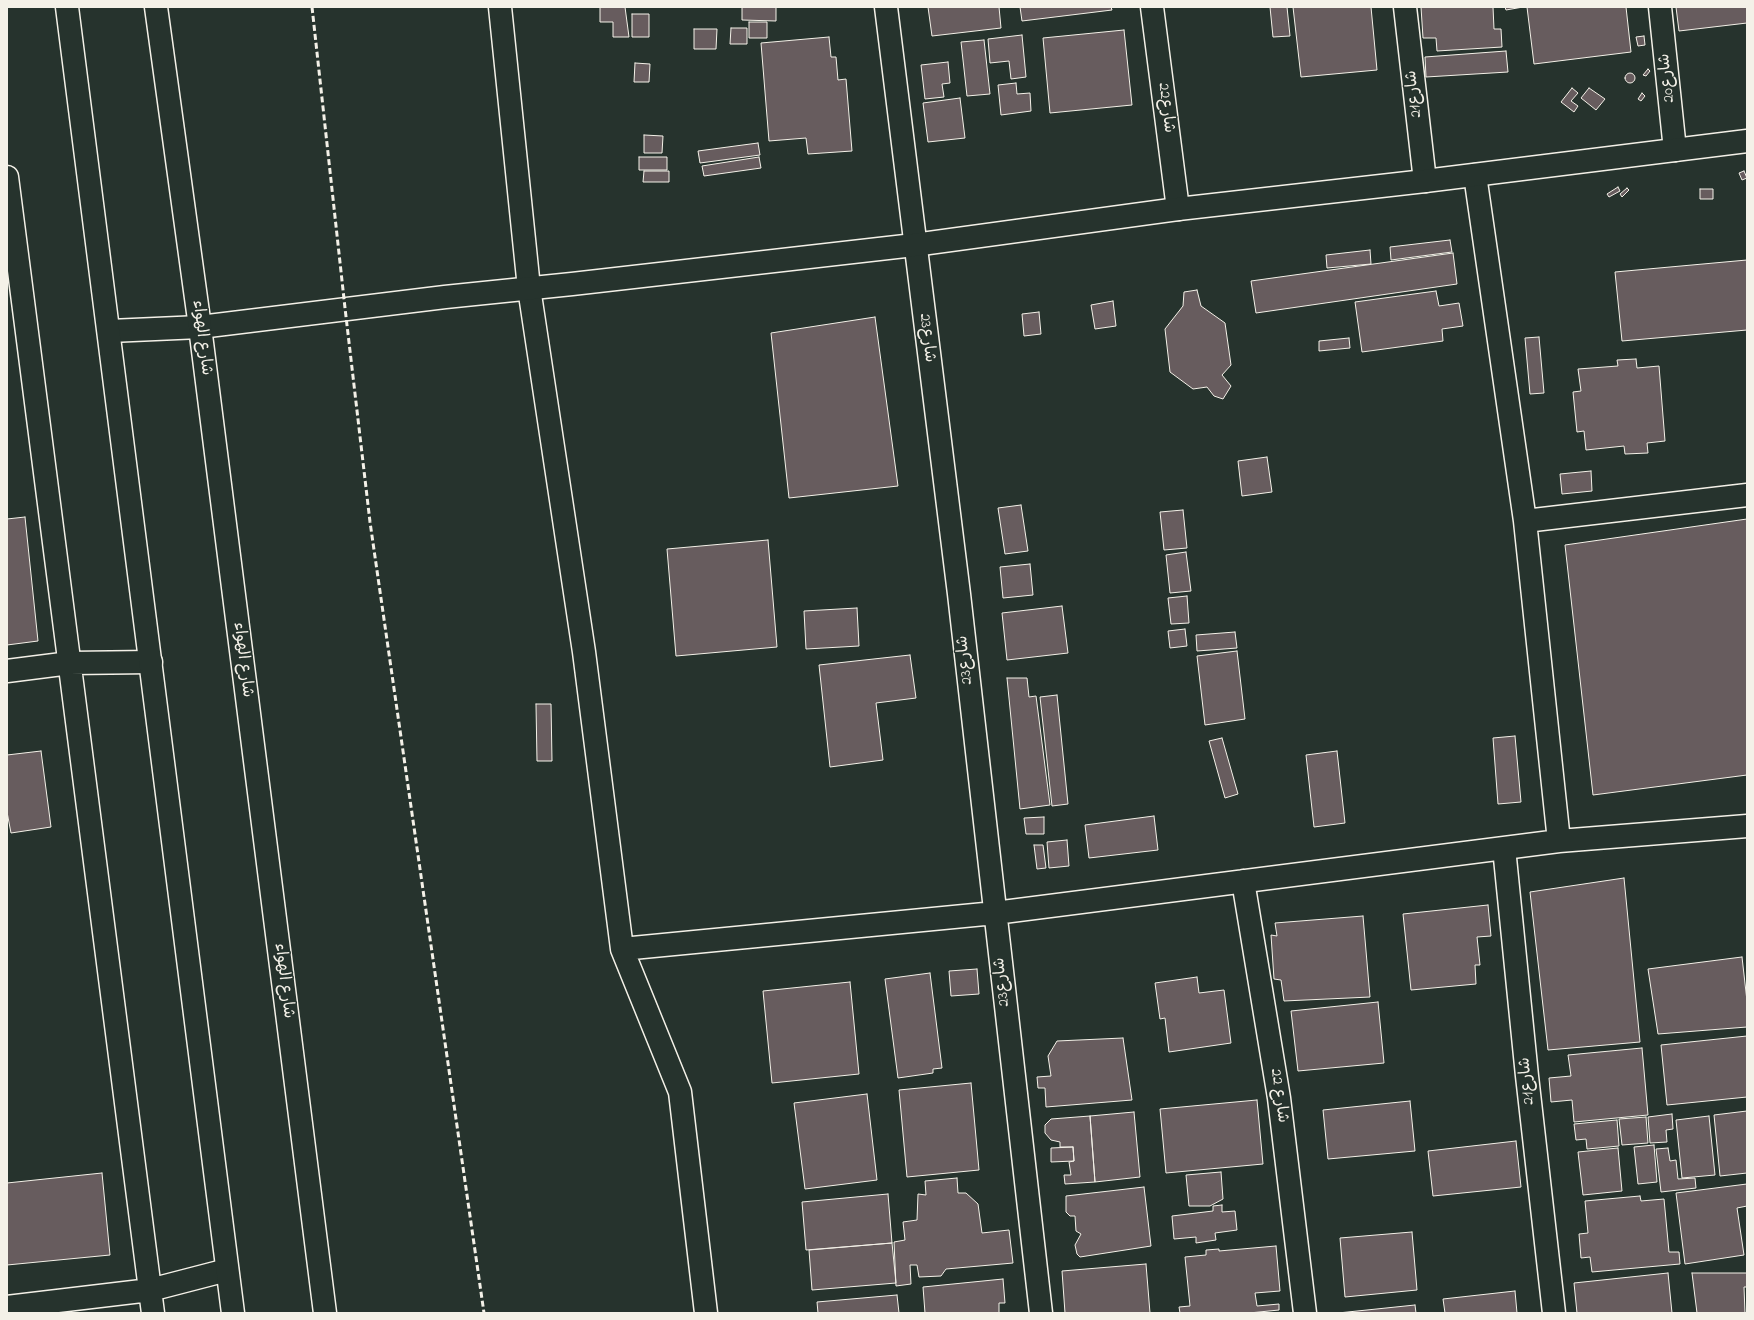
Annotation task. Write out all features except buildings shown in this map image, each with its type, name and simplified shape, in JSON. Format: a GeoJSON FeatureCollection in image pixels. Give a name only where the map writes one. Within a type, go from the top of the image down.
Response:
{"type":"FeatureCollection","features":[{"type":"Feature","properties":{"kind":"main road"},"geometry":{"type":"LineString","coordinates":[[67,7],[110,331],[233,1313]]}},
{"type":"Feature","properties":{"kind":"main road","name":"شارع الهواء"},"geometry":{"type":"LineString","coordinates":[[156,7],[200,327],[325,1313]]}},
{"type":"Feature","properties":{"kind":"main road"},"geometry":{"type":"LineString","coordinates":[[500,7],[529,288],[584,652],[622,949],[680,1092],[706,1313]]}},
{"type":"Feature","properties":{"kind":"main road","name":"شارع23"},"geometry":{"type":"LineString","coordinates":[[886,7],[914,245],[959,594],[1040,1313]]}},
{"type":"Feature","properties":{"kind":"main road","name":"شارع22"},"geometry":{"type":"LineString","coordinates":[[1152,7],[1178,209]]}},
{"type":"Feature","properties":{"kind":"main road","name":"شارع21"},"geometry":{"type":"LineString","coordinates":[[1405,7],[1425,181]]}},
{"type":"Feature","properties":{"kind":"main road","name":"شارع20"},"geometry":{"type":"LineString","coordinates":[[1660,7],[1675,150]]}},
{"type":"Feature","properties":{"kind":"main road"},"geometry":{"type":"LineString","coordinates":[[110,331],[200,327],[344,308],[914,245],[1178,209],[1476,175],[1747,141]]}},
{"type":"Feature","properties":{"kind":"main road"},"geometry":{"type":"LineString","coordinates":[[1476,175],[1525,521],[1559,841]]}},
{"type":"Feature","properties":{"kind":"main road"},"geometry":{"type":"LineString","coordinates":[[7,177],[153,1313]]}},
{"type":"Feature","properties":{"kind":"main road"},"geometry":{"type":"LineString","coordinates":[[1525,521],[1747,495]]}},
{"type":"Feature","properties":{"kind":"main road"},"geometry":{"type":"LineString","coordinates":[[7,671],[70,663],[151,662]]}},
{"type":"Feature","properties":{"kind":"main road"},"geometry":{"type":"LineString","coordinates":[[622,949],[995,913],[1559,841],[1747,826]]}},
{"type":"Feature","properties":{"kind":"main road","name":"شارع21"},"geometry":{"type":"LineString","coordinates":[[1504,848],[1527,1076],[1554,1313]]}},
{"type":"Feature","properties":{"kind":"main road","name":"شارع 22"},"geometry":{"type":"LineString","coordinates":[[1243,881],[1279,1098],[1305,1313]]}},
{"type":"Feature","properties":{"kind":"main road"},"geometry":{"type":"LineString","coordinates":[[7,1307],[150,1290],[227,1270]]}},
{"type":"Feature","properties":{"kind":"railway"},"geometry":{"type":"LineString","coordinates":[[312,7],[370,522],[484,1313]]}}]}
